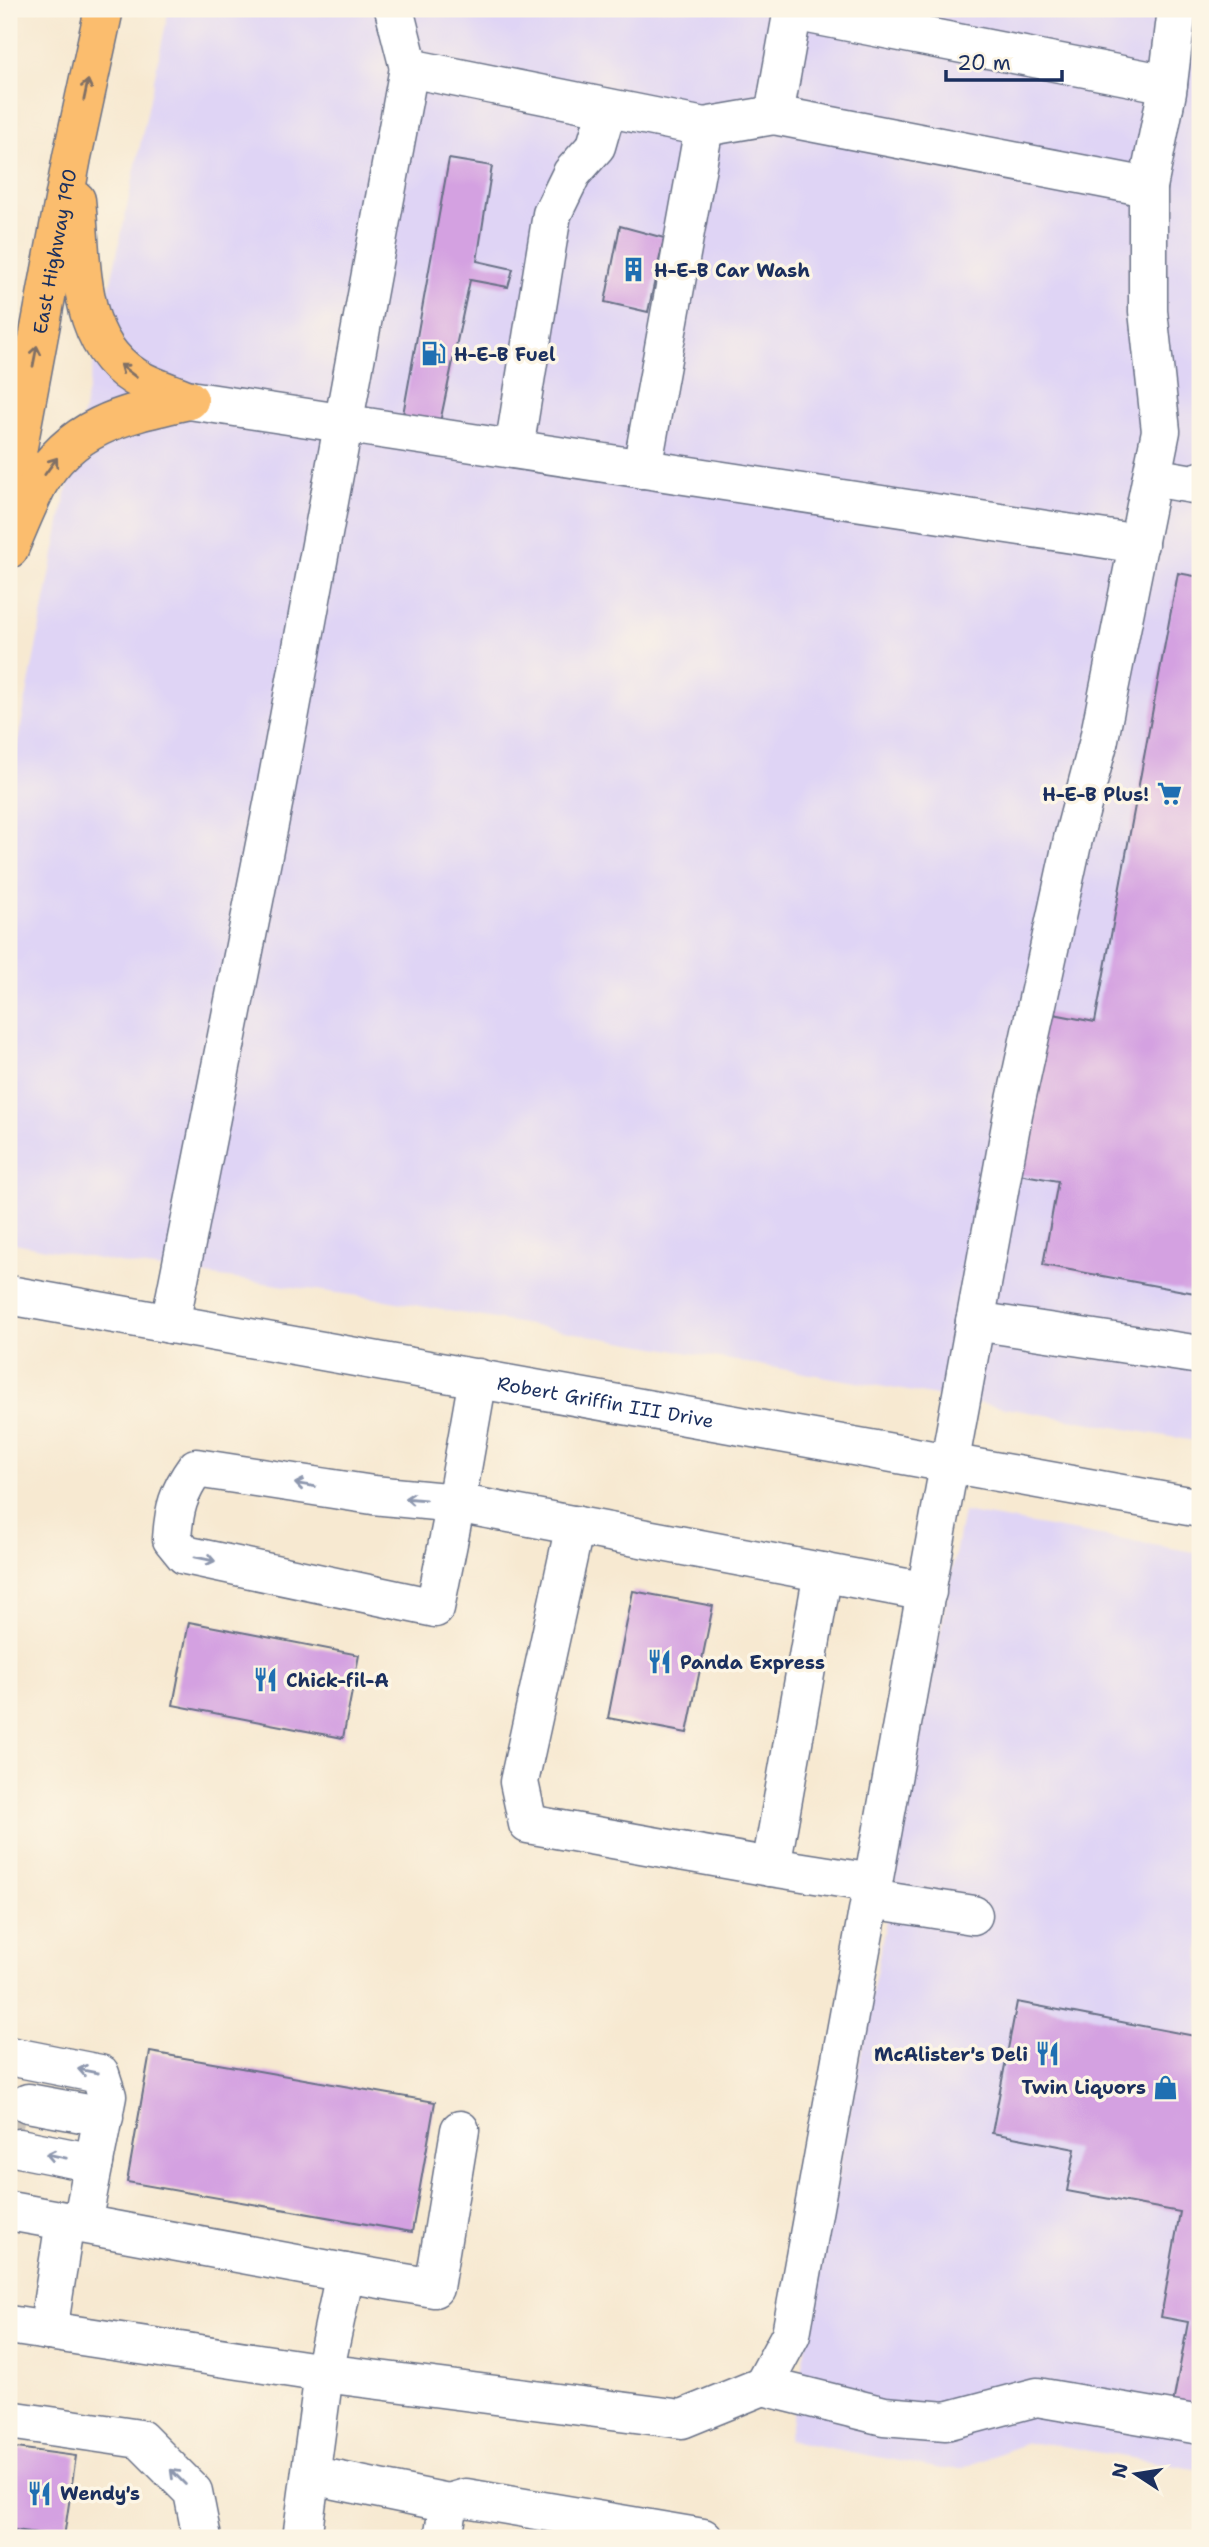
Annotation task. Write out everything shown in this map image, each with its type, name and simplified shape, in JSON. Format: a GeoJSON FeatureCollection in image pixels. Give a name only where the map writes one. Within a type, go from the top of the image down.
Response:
{"type":"FeatureCollection","features":[{"type":"Feature","properties":{"kind":"highway","name":"East Highway 190"},"geometry":{"type":"LineString","coordinates":[[9,495],[72,157],[104,9]]}},
{"type":"Feature","properties":{"kind":"highway"},"geometry":{"type":"LineString","coordinates":[[72,157],[86,306],[92,326],[110,355],[122,368],[142,382],[189,400]]}},
{"type":"Feature","properties":{"kind":"highway"},"geometry":{"type":"LineString","coordinates":[[9,549],[38,485],[65,448],[109,421],[189,400]]}},
{"type":"Feature","properties":{"kind":"street"},"geometry":{"type":"LineString","coordinates":[[170,1324],[275,794],[409,68],[394,9]]}},
{"type":"Feature","properties":{"kind":"street"},"geometry":{"type":"LineString","coordinates":[[763,2386],[791,2334],[1032,1018],[1098,744],[1161,431],[1148,311],[1148,187],[1168,84],[1177,9]]}},
{"type":"Feature","properties":{"kind":"street"},"geometry":{"type":"LineString","coordinates":[[774,115],[793,10],[1168,84]]}},
{"type":"Feature","properties":{"kind":"street"},"geometry":{"type":"LineString","coordinates":[[409,68],[704,127],[774,115],[1148,187]]}},
{"type":"Feature","properties":{"kind":"street"},"geometry":{"type":"LineString","coordinates":[[514,449],[552,214],[572,173],[596,146],[607,108]]}},
{"type":"Feature","properties":{"kind":"street"},"geometry":{"type":"LineString","coordinates":[[642,468],[704,127]]}},
{"type":"Feature","properties":{"kind":"street"},"geometry":{"type":"LineString","coordinates":[[189,400],[1139,544]]}},
{"type":"Feature","properties":{"kind":"street"},"geometry":{"type":"LineString","coordinates":[[1152,477],[1198,486]]}},
{"type":"Feature","properties":{"kind":"street","name":"Robert Griffin III Drive"},"geometry":{"type":"LineString","coordinates":[[9,1295],[1200,1508]]}},
{"type":"Feature","properties":{"kind":"street"},"geometry":{"type":"LineString","coordinates":[[975,1321],[1200,1355]]}},
{"type":"Feature","properties":{"kind":"street"},"geometry":{"type":"LineString","coordinates":[[478,1378],[457,1503],[435,1608],[185,1555],[172,1539],[173,1521],[181,1489],[196,1468],[373,1495],[457,1503],[927,1592]]}},
{"type":"Feature","properties":{"kind":"street"},"geometry":{"type":"LineString","coordinates":[[575,1525],[519,1782],[528,1824],[771,1867],[973,1915]]}},
{"type":"Feature","properties":{"kind":"street"},"geometry":{"type":"LineString","coordinates":[[771,1867],[823,1573]]}},
{"type":"Feature","properties":{"kind":"street"},"geometry":{"type":"LineString","coordinates":[[9,2056],[100,2074],[107,2096],[99,2139],[73,2222],[48,2331]]}},
{"type":"Feature","properties":{"kind":"street"},"geometry":{"type":"LineString","coordinates":[[24,2124],[99,2139]]}},
{"type":"Feature","properties":{"kind":"street"},"geometry":{"type":"LineString","coordinates":[[9,2211],[434,2288],[460,2130]]}},
{"type":"Feature","properties":{"kind":"street"},"geometry":{"type":"LineString","coordinates":[[302,2538],[324,2373],[345,2273]]}},
{"type":"Feature","properties":{"kind":"street"},"geometry":{"type":"LineString","coordinates":[[9,2325],[324,2373],[682,2419],[763,2386],[884,2416],[946,2421],[1037,2397],[1200,2425]]}},
{"type":"Feature","properties":{"kind":"street"},"geometry":{"type":"LineString","coordinates":[[9,2420],[140,2439],[193,2492],[202,2538]]}},
{"type":"Feature","properties":{"kind":"street"},"geometry":{"type":"LineString","coordinates":[[311,2475],[446,2521],[466,2498],[703,2538]]}},
{"type":"Feature","properties":{"kind":"shaded area"},"geometry":{"type":"Polygon","coordinates":[[[169,9],[1200,9],[1200,1442],[374,1298],[125,1264],[9,1242],[9,788],[62,513],[169,9]]]}},
{"type":"Feature","properties":{"kind":"shaded area"},"geometry":{"type":"Polygon","coordinates":[[[963,1512],[1200,1553],[1200,2470],[1050,2444],[1026,2443],[960,2469],[941,2469],[788,2440],[963,1512]]]}},
{"type":"Feature","properties":{"kind":"building","name":"H-E-B Fuel"},"geometry":{"type":"Polygon","coordinates":[[[449,159],[492,166],[477,261],[513,269],[508,287],[470,280],[439,427],[402,420],[449,159]]]}},
{"type":"Feature","properties":{"kind":"building","name":"H-E-B Car Wash"},"geometry":{"type":"Polygon","coordinates":[[[620,226],[664,238],[648,312],[605,302],[620,226]]]}},
{"type":"Feature","properties":{"kind":"building","name":"H-E-B Plus!"},"geometry":{"type":"Polygon","coordinates":[[[1178,573],[1200,577],[1200,1294],[1043,1265],[1058,1181],[1013,1173],[1043,1012],[1095,1022],[1178,573]]]}},
{"type":"Feature","properties":{"kind":"building","name":"Panda Express"},"geometry":{"type":"Polygon","coordinates":[[[633,1591],[713,1606],[687,1733],[608,1718],[633,1591]]]}},
{"type":"Feature","properties":{"kind":"building","name":"Chick-fil-A"},"geometry":{"type":"Polygon","coordinates":[[[189,1622],[359,1655],[343,1738],[173,1705],[189,1622]]]}},
{"type":"Feature","properties":{"kind":"building"},"geometry":{"type":"Polygon","coordinates":[[[1017,2002],[1200,2037],[1200,2409],[1173,2404],[1188,2322],[1161,2317],[1180,2212],[1067,2191],[1075,2149],[992,2133],[1017,2002]]]}},
{"type":"Feature","properties":{"kind":"building"},"geometry":{"type":"Polygon","coordinates":[[[150,2052],[435,2102],[412,2232],[127,2182],[150,2052]]]}},
{"type":"Feature","properties":{"kind":"building","name":"Wendy's"},"geometry":{"type":"Polygon","coordinates":[[[9,2447],[76,2456],[64,2537],[9,2529],[9,2447]]]}},
{"type":"Feature","properties":{"kind":"tunnel"},"geometry":{"type":"LineString","coordinates":[[9,2120],[24,2123]]}},
{"type":"Feature","properties":{"kind":"place","name":"H-E-B Car Wash"},"geometry":{"type":"Point","coordinates":[634,270]}},
{"type":"Feature","properties":{"kind":"place","name":"H-E-B Fuel"},"geometry":{"type":"Point","coordinates":[434,354]}},
{"type":"Feature","properties":{"kind":"place","name":"H-E-B Plus!"},"geometry":{"type":"Point","coordinates":[1169,794]}},
{"type":"Feature","properties":{"kind":"place","name":"Panda Express"},"geometry":{"type":"Point","coordinates":[660,1662]}},
{"type":"Feature","properties":{"kind":"place","name":"Chick-fil-A"},"geometry":{"type":"Point","coordinates":[266,1680]}},
{"type":"Feature","properties":{"kind":"place","name":"McAlister's Deli"},"geometry":{"type":"Point","coordinates":[1048,2054]}},
{"type":"Feature","properties":{"kind":"place","name":"Twin Liquors"},"geometry":{"type":"Point","coordinates":[1166,2087]}},
{"type":"Feature","properties":{"kind":"place","name":"Wendy's"},"geometry":{"type":"Point","coordinates":[40,2493]}}]}
